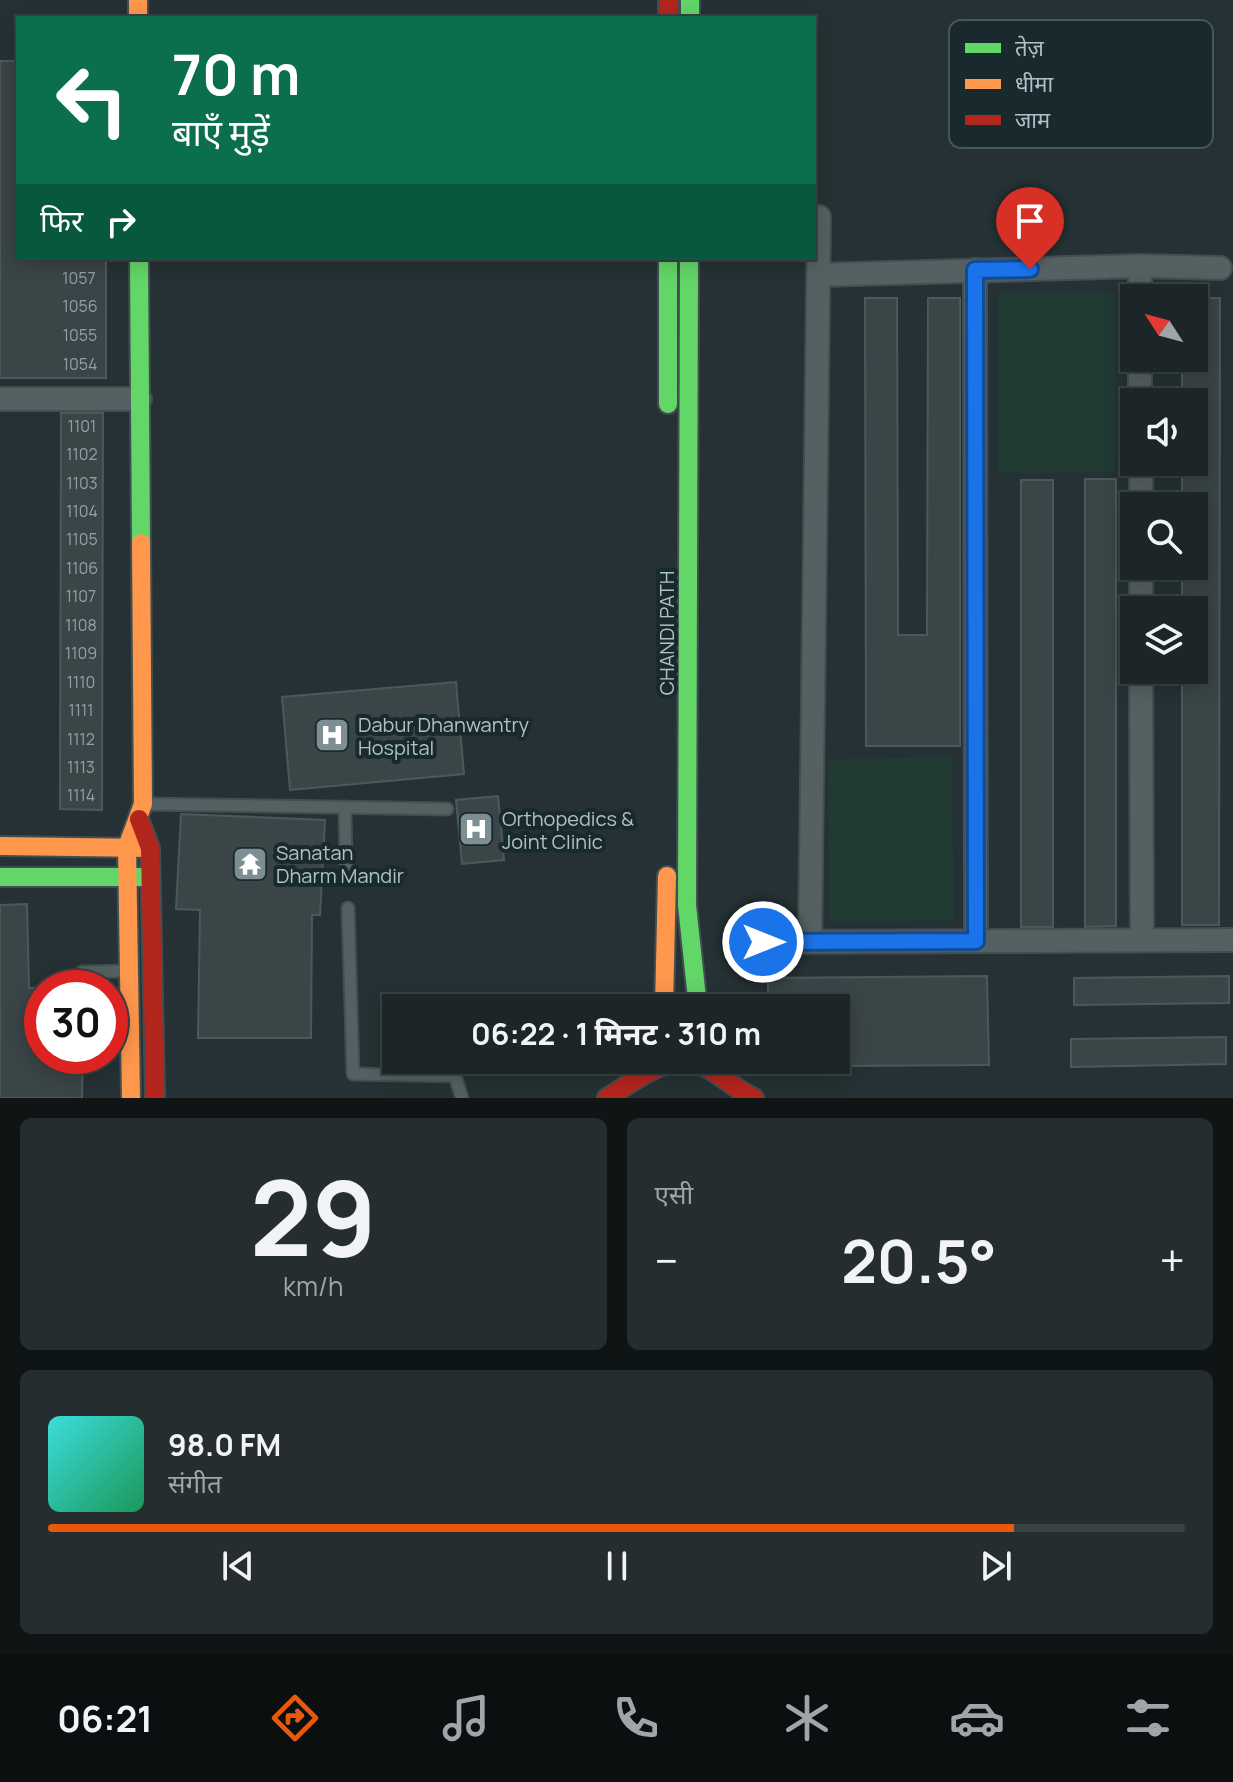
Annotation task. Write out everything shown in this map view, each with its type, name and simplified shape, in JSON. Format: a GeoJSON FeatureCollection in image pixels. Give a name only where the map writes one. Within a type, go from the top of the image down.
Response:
{"type":"FeatureCollection","features":[{"type":"Feature","properties":{"kind":"street"},"geometry":{"type":"LineString","coordinates":[[810,941],[819,217]]}},
{"type":"Feature","properties":{"kind":"street"},"geometry":{"type":"LineString","coordinates":[[139,260],[141,812],[150,848],[155,1098]]}},
{"type":"Feature","properties":{"kind":"street"},"geometry":{"type":"LineString","coordinates":[[668,260],[668,416]]}},
{"type":"Feature","properties":{"kind":"street","name":"CHANDI PATH"},"geometry":{"type":"LineString","coordinates":[[689,260],[687,905],[697,994]]}},
{"type":"Feature","properties":{"kind":"street"},"geometry":{"type":"LineString","coordinates":[[818,275],[1140,266],[1220,268]]}},
{"type":"Feature","properties":{"kind":"street"},"geometry":{"type":"LineString","coordinates":[[1140,266],[1140,284]]}},
{"type":"Feature","properties":{"kind":"street"},"geometry":{"type":"LineString","coordinates":[[975,270],[976,941]]}},
{"type":"Feature","properties":{"kind":"street"},"geometry":{"type":"LineString","coordinates":[[0,399],[140,399]]}},
{"type":"Feature","properties":{"kind":"street"},"geometry":{"type":"LineString","coordinates":[[1141,684],[1142,940]]}},
{"type":"Feature","properties":{"kind":"street"},"geometry":{"type":"LineString","coordinates":[[131,1098],[127,847],[141,812]]}},
{"type":"Feature","properties":{"kind":"street"},"geometry":{"type":"LineString","coordinates":[[0,846],[150,848]]}},
{"type":"Feature","properties":{"kind":"street"},"geometry":{"type":"LineString","coordinates":[[664,994],[667,852]]}},
{"type":"Feature","properties":{"kind":"street"},"geometry":{"type":"LineString","coordinates":[[0,877],[150,877]]}},
{"type":"Feature","properties":{"kind":"street"},"geometry":{"type":"LineString","coordinates":[[763,942],[1233,940]]}},
{"type":"Feature","properties":{"kind":"street"},"geometry":{"type":"LineString","coordinates":[[720,1074],[744,1095]]}},
{"type":"Feature","properties":{"kind":"street"},"geometry":{"type":"LineString","coordinates":[[607,1098],[635,1080]]}},
{"type":"Feature","properties":{"kind":"lane"},"geometry":{"type":"LineString","coordinates":[[141,812],[345,807],[447,809]]}},
{"type":"Feature","properties":{"kind":"lane"},"geometry":{"type":"LineString","coordinates":[[345,807],[346,876]]}},
{"type":"Feature","properties":{"kind":"lane"},"geometry":{"type":"LineString","coordinates":[[348,908],[353,1074],[455,1076],[462,1098]]}},
{"type":"Feature","properties":{"kind":"green space"},"geometry":{"type":"Polygon","coordinates":[[[998,293],[1116,293],[1115,472],[998,473],[998,293]]]}},
{"type":"Feature","properties":{"kind":"green space"},"geometry":{"type":"Polygon","coordinates":[[[952,757],[954,921],[829,922],[828,759],[952,757]]]}},
{"type":"Feature","properties":{"kind":"building"},"geometry":{"type":"Polygon","coordinates":[[[0,61],[16,61],[16,260],[106,260],[106,378],[0,378],[0,61]]]}},
{"type":"Feature","properties":{"kind":"building"},"geometry":{"type":"Polygon","coordinates":[[[865,298],[897,298],[898,635],[927,635],[928,298],[960,298],[960,746],[866,746],[865,298]]]}},
{"type":"Feature","properties":{"kind":"building"},"geometry":{"type":"Polygon","coordinates":[[[1208,298],[1220,298],[1219,925],[1182,925],[1182,684],[1208,684],[1208,596],[1182,596],[1182,580],[1208,580],[1208,492],[1182,492],[1182,476],[1208,476],[1208,388],[1182,388],[1182,372],[1208,372],[1208,298]]]}},
{"type":"Feature","properties":{"kind":"building"},"geometry":{"type":"Polygon","coordinates":[[[61,413],[103,413],[102,810],[60,809],[61,413]]]}},
{"type":"Feature","properties":{"kind":"building"},"geometry":{"type":"Polygon","coordinates":[[[1085,479],[1116,479],[1116,926],[1085,927],[1085,479]]]}},
{"type":"Feature","properties":{"kind":"building"},"geometry":{"type":"Polygon","coordinates":[[[1021,480],[1053,480],[1053,927],[1021,927],[1021,480]]]}},
{"type":"Feature","properties":{"kind":"building"},"geometry":{"type":"Polygon","coordinates":[[[456,682],[464,774],[290,790],[282,697],[456,682]]]}},
{"type":"Feature","properties":{"kind":"building"},"geometry":{"type":"Polygon","coordinates":[[[498,796],[504,860],[462,864],[456,800],[498,796]]]}},
{"type":"Feature","properties":{"kind":"building"},"geometry":{"type":"Polygon","coordinates":[[[181,814],[325,820],[320,915],[312,915],[311,1038],[198,1038],[200,910],[176,909],[181,814]]]}},
{"type":"Feature","properties":{"kind":"building"},"geometry":{"type":"Polygon","coordinates":[[[27,904],[29,970],[24,970],[24,1074],[83,1074],[82,1098],[0,1098],[0,905],[27,904]]]}},
{"type":"Feature","properties":{"kind":"building"},"geometry":{"type":"Polygon","coordinates":[[[987,976],[989,1065],[850,1066],[850,994],[768,994],[768,978],[987,976]]]}},
{"type":"Feature","properties":{"kind":"building"},"geometry":{"type":"Polygon","coordinates":[[[1229,976],[1229,1003],[1074,1005],[1074,978],[1229,976]]]}},
{"type":"Feature","properties":{"kind":"building"},"geometry":{"type":"Polygon","coordinates":[[[1226,1037],[1226,1064],[1071,1067],[1071,1039],[1226,1037]]]}},
{"type":"Feature","properties":{"kind":"traffic: fast"},"geometry":{"type":"LineString","coordinates":[[690,0],[690,16]]}},
{"type":"Feature","properties":{"kind":"traffic: fast"},"geometry":{"type":"LineString","coordinates":[[139,260],[141,543]]}},
{"type":"Feature","properties":{"kind":"traffic: fast"},"geometry":{"type":"LineString","coordinates":[[668,260],[668,404]]}},
{"type":"Feature","properties":{"kind":"traffic: fast"},"geometry":{"type":"LineString","coordinates":[[689,260],[687,905],[697,994]]}},
{"type":"Feature","properties":{"kind":"traffic: fast"},"geometry":{"type":"LineString","coordinates":[[0,877],[146,877]]}},
{"type":"Feature","properties":{"kind":"traffic: slow"},"geometry":{"type":"LineString","coordinates":[[138,0],[138,16]]}},
{"type":"Feature","properties":{"kind":"traffic: slow"},"geometry":{"type":"LineString","coordinates":[[131,1098],[127,847],[143,804],[141,543]]}},
{"type":"Feature","properties":{"kind":"traffic: slow"},"geometry":{"type":"LineString","coordinates":[[0,846],[148,848]]}},
{"type":"Feature","properties":{"kind":"traffic: slow"},"geometry":{"type":"LineString","coordinates":[[664,994],[667,876]]}},
{"type":"Feature","properties":{"kind":"traffic: jam"},"geometry":{"type":"LineString","coordinates":[[668,0],[668,16]]}},
{"type":"Feature","properties":{"kind":"traffic: jam"},"geometry":{"type":"LineString","coordinates":[[139,819],[150,848],[155,1098]]}},
{"type":"Feature","properties":{"kind":"traffic: jam"},"geometry":{"type":"LineString","coordinates":[[607,1098],[657,1068],[684,1062],[711,1070],[754,1098]]}},
{"type":"Feature","properties":{"kind":"place","name":"Dabur Dhanwantry Hospital"},"geometry":{"type":"Point","coordinates":[332,735]}},
{"type":"Feature","properties":{"kind":"place","name":"Orthopedics & Joint Clinic"},"geometry":{"type":"Point","coordinates":[476,829]}},
{"type":"Feature","properties":{"kind":"place","name":"Sanatan Dharm Mandir"},"geometry":{"type":"Point","coordinates":[250,864]}},
{"type":"Feature","properties":{"kind":"route"},"geometry":{"type":"LineString","coordinates":[[763,942],[976,941],[975,270],[1030,269]]}}]}
